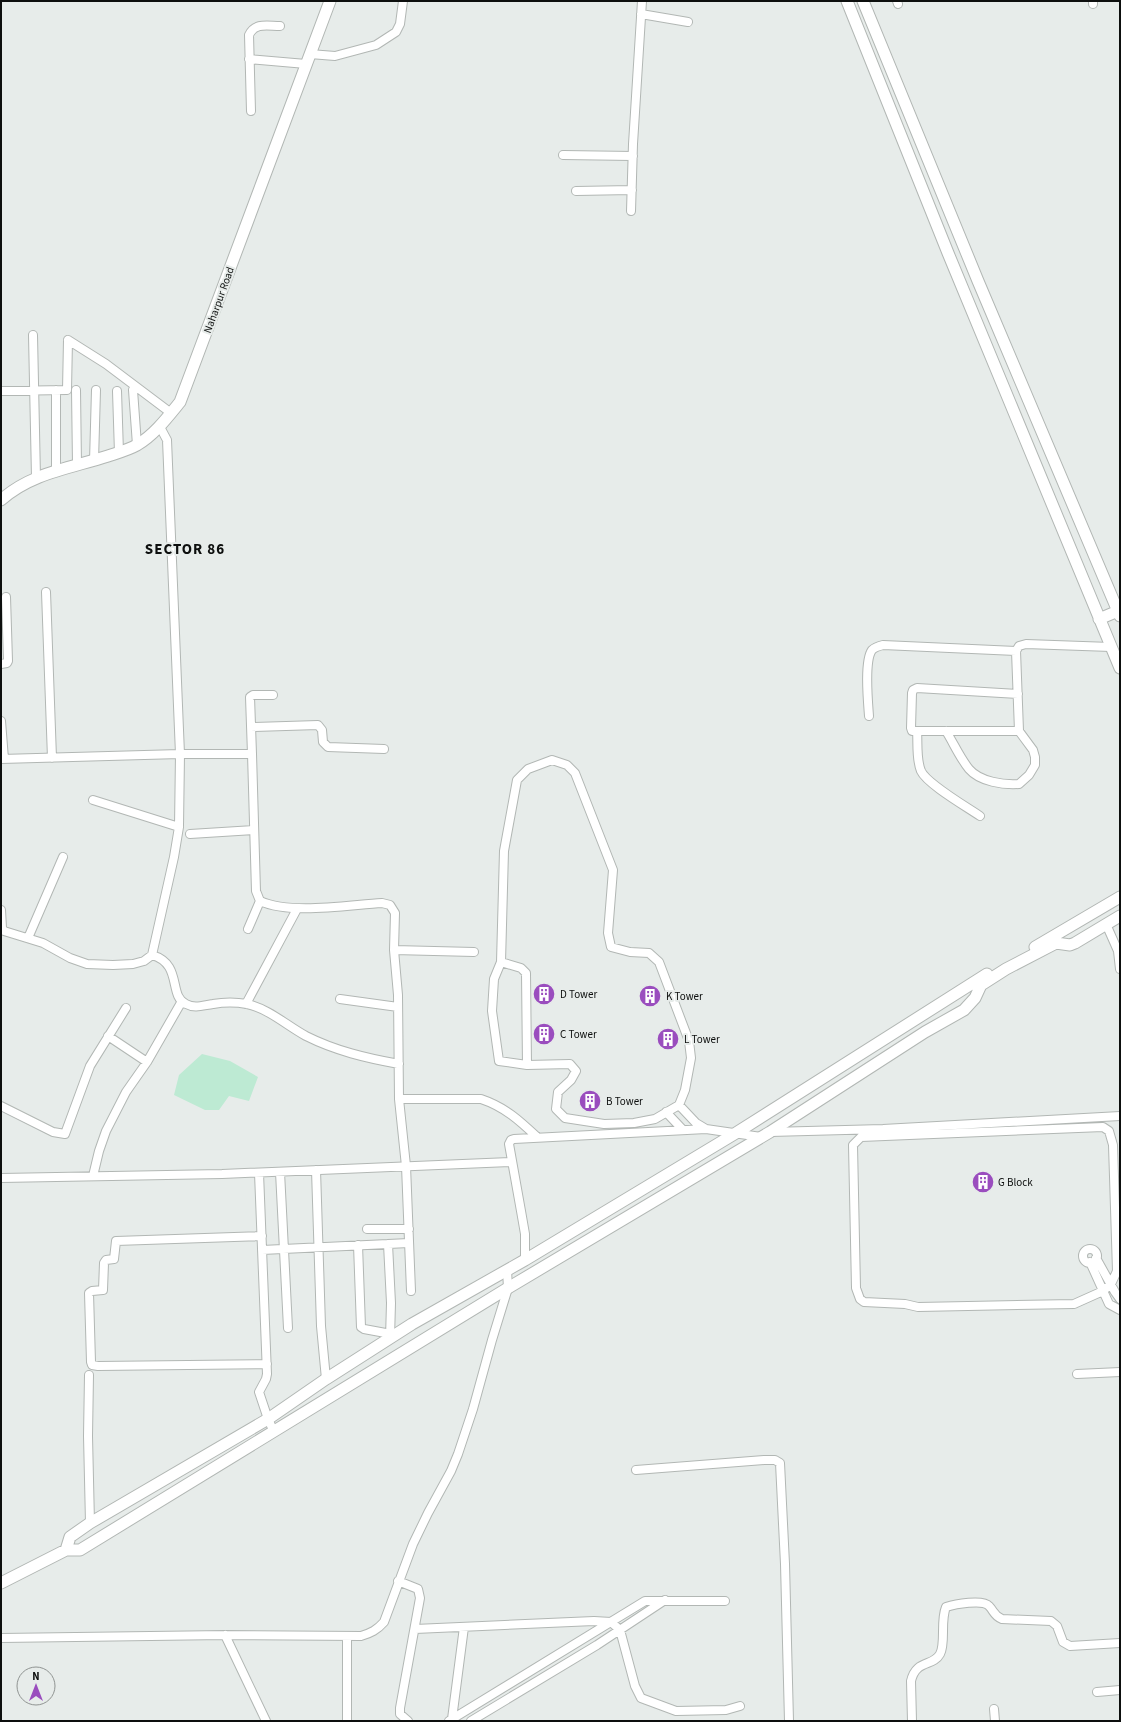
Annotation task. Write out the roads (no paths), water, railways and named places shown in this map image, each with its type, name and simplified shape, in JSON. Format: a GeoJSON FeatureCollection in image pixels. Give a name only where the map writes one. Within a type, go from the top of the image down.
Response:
{"type":"FeatureCollection","features":[{"type":"Feature","properties":{"kind":"street","name":"Naharpur Road"},"geometry":{"type":"LineString","coordinates":[[1,500],[20,486],[36,478],[94,461],[137,445],[160,427],[180,402],[330,1]]}},
{"type":"Feature","properties":{"kind":"street"},"geometry":{"type":"LineString","coordinates":[[250,59],[308,59],[336,56],[376,46],[396,32],[400,24],[403,1]]}},
{"type":"Feature","properties":{"kind":"street"},"geometry":{"type":"LineString","coordinates":[[632,211],[633,156],[642,1]]}},
{"type":"Feature","properties":{"kind":"street"},"geometry":{"type":"LineString","coordinates":[[847,1],[948,253],[1120,668]]}},
{"type":"Feature","properties":{"kind":"street"},"geometry":{"type":"LineString","coordinates":[[863,1],[989,309],[1119,613],[1099,619]]}},
{"type":"Feature","properties":{"kind":"street"},"geometry":{"type":"LineString","coordinates":[[641,14],[688,22]]}},
{"type":"Feature","properties":{"kind":"street"},"geometry":{"type":"LineString","coordinates":[[251,111],[249,35],[255,27],[280,26]]}},
{"type":"Feature","properties":{"kind":"street"},"geometry":{"type":"LineString","coordinates":[[563,155],[633,156]]}},
{"type":"Feature","properties":{"kind":"street"},"geometry":{"type":"LineString","coordinates":[[576,191],[632,190]]}},
{"type":"Feature","properties":{"kind":"street"},"geometry":{"type":"LineString","coordinates":[[33,336],[36,478]]}},
{"type":"Feature","properties":{"kind":"street"},"geometry":{"type":"LineString","coordinates":[[1,391],[67,390],[68,340],[106,364],[171,413]]}},
{"type":"Feature","properties":{"kind":"street"},"geometry":{"type":"LineString","coordinates":[[56,390],[56,471]]}},
{"type":"Feature","properties":{"kind":"street"},"geometry":{"type":"LineString","coordinates":[[76,390],[77,465]]}},
{"type":"Feature","properties":{"kind":"street"},"geometry":{"type":"LineString","coordinates":[[94,461],[96,390]]}},
{"type":"Feature","properties":{"kind":"street"},"geometry":{"type":"LineString","coordinates":[[133,390],[137,445]]}},
{"type":"Feature","properties":{"kind":"street"},"geometry":{"type":"LineString","coordinates":[[116,391],[118,453]]}},
{"type":"Feature","properties":{"kind":"street"},"geometry":{"type":"LineString","coordinates":[[1,910],[2,930],[43,943],[70,958],[87,964],[133,964],[144,961],[152,955],[174,857],[178,827],[180,754],[168,440],[160,427]]}},
{"type":"Feature","properties":{"kind":"street"},"geometry":{"type":"LineString","coordinates":[[46,592],[52,758]]}},
{"type":"Feature","properties":{"kind":"street"},"geometry":{"type":"LineString","coordinates":[[1,664],[7,663],[8,661],[6,597]]}},
{"type":"Feature","properties":{"kind":"street"},"geometry":{"type":"LineString","coordinates":[[946,731],[970,770],[982,778],[1008,785],[1019,784],[1024,781],[1035,765],[1035,757],[1033,750],[1019,731],[1016,651],[1019,646],[1026,644],[1111,647]]}},
{"type":"Feature","properties":{"kind":"street"},"geometry":{"type":"LineString","coordinates":[[869,716],[868,662],[871,651],[876,647],[883,645],[1016,651]]}},
{"type":"Feature","properties":{"kind":"street"},"geometry":{"type":"LineString","coordinates":[[1018,694],[917,688],[913,690],[912,693],[911,728],[912,731],[1019,731]]}},
{"type":"Feature","properties":{"kind":"street"},"geometry":{"type":"LineString","coordinates":[[273,695],[253,695],[250,697],[256,891],[260,901],[271,906],[297,909],[382,903],[390,905],[395,913],[394,950],[398,1007],[399,1099],[406,1166],[411,1291]]}},
{"type":"Feature","properties":{"kind":"street"},"geometry":{"type":"LineString","coordinates":[[1,721],[2,759],[180,754],[252,754]]}},
{"type":"Feature","properties":{"kind":"street"},"geometry":{"type":"LineString","coordinates":[[250,727],[318,725],[322,730],[323,742],[328,747],[384,749]]}},
{"type":"Feature","properties":{"kind":"street"},"geometry":{"type":"LineString","coordinates":[[917,731],[919,764],[922,773],[932,783],[980,816]]}},
{"type":"Feature","properties":{"kind":"street"},"geometry":{"type":"LineString","coordinates":[[552,760],[567,765],[575,773],[613,870],[608,933],[611,947],[630,952],[649,953],[658,962],[688,1041],[691,1058],[685,1090],[679,1105],[655,1119],[634,1123],[604,1124],[565,1118],[556,1109],[558,1092],[571,1080],[576,1071],[570,1064],[527,1065],[499,1061],[492,1011],[494,979],[501,962],[504,851],[517,780],[528,770],[552,760]]}},
{"type":"Feature","properties":{"kind":"street"},"geometry":{"type":"LineString","coordinates":[[93,800],[178,827]]}},
{"type":"Feature","properties":{"kind":"street"},"geometry":{"type":"LineString","coordinates":[[190,834],[254,830]]}},
{"type":"Feature","properties":{"kind":"street"},"geometry":{"type":"LineString","coordinates":[[28,938],[63,857]]}},
{"type":"Feature","properties":{"kind":"street"},"geometry":{"type":"LineString","coordinates":[[66,1550],[70,1537],[90,1523],[268,1419],[390,1336],[525,1260],[736,1133],[979,979],[1120,898]]}},
{"type":"Feature","properties":{"kind":"street"},"geometry":{"type":"LineString","coordinates":[[248,929],[260,901]]}},
{"type":"Feature","properties":{"kind":"street"},"geometry":{"type":"LineString","coordinates":[[246,1004],[297,909]]}},
{"type":"Feature","properties":{"kind":"street"},"geometry":{"type":"LineString","coordinates":[[1,1583],[66,1550],[80,1550],[508,1288],[766,1135],[925,1032],[964,1010],[975,998],[981,985],[993,977],[1056,943],[1070,945],[1075,943],[1120,916]]}},
{"type":"Feature","properties":{"kind":"street"},"geometry":{"type":"LineString","coordinates":[[1106,924],[1118,951],[1120,969]]}},
{"type":"Feature","properties":{"kind":"street"},"geometry":{"type":"LineString","coordinates":[[394,950],[474,952]]}},
{"type":"Feature","properties":{"kind":"street"},"geometry":{"type":"LineString","coordinates":[[152,955],[159,957],[171,969],[182,1001],[194,1006],[230,1002],[246,1004],[272,1015],[323,1044],[357,1056],[399,1064]]}},
{"type":"Feature","properties":{"kind":"street"},"geometry":{"type":"LineString","coordinates":[[501,962],[521,968],[526,973],[527,1065]]}},
{"type":"Feature","properties":{"kind":"street"},"geometry":{"type":"LineString","coordinates":[[340,999],[398,1007]]}},
{"type":"Feature","properties":{"kind":"street"},"geometry":{"type":"LineString","coordinates":[[94,1176],[99,1151],[106,1131],[126,1092],[147,1062],[182,1001]]}},
{"type":"Feature","properties":{"kind":"street"},"geometry":{"type":"LineString","coordinates":[[1,1106],[53,1132],[65,1134],[90,1066],[126,1008]]}},
{"type":"Feature","properties":{"kind":"street"},"geometry":{"type":"LineString","coordinates":[[108,1036],[147,1062]]}},
{"type":"Feature","properties":{"kind":"street"},"geometry":{"type":"LineString","coordinates":[[399,1099],[481,1099],[491,1102],[516,1117],[537,1137]]}},
{"type":"Feature","properties":{"kind":"street"},"geometry":{"type":"LineString","coordinates":[[679,1105],[696,1123],[706,1129]]}},
{"type":"Feature","properties":{"kind":"street"},"geometry":{"type":"LineString","coordinates":[[666,1112],[683,1130]]}},
{"type":"Feature","properties":{"kind":"street"},"geometry":{"type":"LineString","coordinates":[[525,1260],[521,1211],[511,1162],[509,1144],[514,1138],[706,1129],[766,1135],[1120,1116]]}},
{"type":"Feature","properties":{"kind":"street"},"geometry":{"type":"LineString","coordinates":[[1106,1128],[1112,1137],[1113,1145],[1117,1271],[1111,1284],[1103,1291],[1074,1304],[918,1307],[905,1304],[864,1302],[860,1299],[856,1288],[852,1145],[861,1137],[1106,1128]]}},
{"type":"Feature","properties":{"kind":"street"},"geometry":{"type":"LineString","coordinates":[[1,1178],[280,1172],[511,1162]]}},
{"type":"Feature","properties":{"kind":"street"},"geometry":{"type":"LineString","coordinates":[[316,1170],[321,1326],[326,1379]]}},
{"type":"Feature","properties":{"kind":"street"},"geometry":{"type":"LineString","coordinates":[[260,1172],[267,1377],[259,1392],[274,1432]]}},
{"type":"Feature","properties":{"kind":"street"},"geometry":{"type":"LineString","coordinates":[[280,1172],[288,1328]]}},
{"type":"Feature","properties":{"kind":"street"},"geometry":{"type":"LineString","coordinates":[[367,1229],[409,1229]]}},
{"type":"Feature","properties":{"kind":"street"},"geometry":{"type":"LineString","coordinates":[[262,1236],[116,1241],[114,1259],[106,1260],[104,1263],[103,1290],[92,1291],[89,1294],[91,1362],[92,1365],[98,1366],[267,1364]]}},
{"type":"Feature","properties":{"kind":"street"},"geometry":{"type":"LineString","coordinates":[[262,1250],[409,1243]]}},
{"type":"Feature","properties":{"kind":"street"},"geometry":{"type":"LineString","coordinates":[[388,1244],[390,1336]]}},
{"type":"Feature","properties":{"kind":"street"},"geometry":{"type":"LineString","coordinates":[[358,1245],[361,1327],[390,1336]]}},
{"type":"Feature","properties":{"kind":"street"},"geometry":{"type":"LineString","coordinates":[[1120,1299],[1093,1260],[1109,1304],[1120,1310]]}},
{"type":"Feature","properties":{"kind":"street"},"geometry":{"type":"LineString","coordinates":[[1,1638],[225,1635],[361,1636],[378,1629],[384,1622],[398,1581],[416,1537],[451,1471],[458,1454],[474,1409],[492,1340],[508,1288],[507,1270]]}},
{"type":"Feature","properties":{"kind":"street"},"geometry":{"type":"LineString","coordinates":[[1077,1374],[1120,1372]]}},
{"type":"Feature","properties":{"kind":"street"},"geometry":{"type":"LineString","coordinates":[[90,1375],[88,1436],[90,1523]]}},
{"type":"Feature","properties":{"kind":"street"},"geometry":{"type":"LineString","coordinates":[[636,1470],[764,1460],[774,1460],[780,1463],[785,1564],[789,1721]]}},
{"type":"Feature","properties":{"kind":"street"},"geometry":{"type":"LineString","coordinates":[[398,1581],[418,1589],[420,1592],[415,1629],[400,1708],[400,1714],[408,1721]]}},
{"type":"Feature","properties":{"kind":"street"},"geometry":{"type":"LineString","coordinates":[[470,1721],[620,1630],[666,1600]]}},
{"type":"Feature","properties":{"kind":"street"},"geometry":{"type":"LineString","coordinates":[[450,1720],[645,1601],[725,1601]]}},
{"type":"Feature","properties":{"kind":"street"},"geometry":{"type":"LineString","coordinates":[[912,1721],[911,1681],[913,1674],[916,1669],[938,1657],[942,1651],[943,1614],[946,1607],[954,1604],[984,1602],[996,1616],[1002,1618],[1051,1621],[1057,1626],[1062,1642],[1070,1646],[1120,1644]]}},
{"type":"Feature","properties":{"kind":"street"},"geometry":{"type":"LineString","coordinates":[[415,1629],[594,1621],[611,1622],[620,1630],[635,1686],[641,1698],[676,1711],[726,1710],[740,1706]]}},
{"type":"Feature","properties":{"kind":"street"},"geometry":{"type":"LineString","coordinates":[[450,1720],[464,1627]]}},
{"type":"Feature","properties":{"kind":"street"},"geometry":{"type":"LineString","coordinates":[[225,1635],[266,1721]]}},
{"type":"Feature","properties":{"kind":"street"},"geometry":{"type":"LineString","coordinates":[[347,1636],[347,1721]]}},
{"type":"Feature","properties":{"kind":"street"},"geometry":{"type":"LineString","coordinates":[[1097,1692],[1120,1690]]}},
{"type":"Feature","properties":{"kind":"street"},"geometry":{"type":"LineString","coordinates":[[994,1709],[995,1721]]}},
{"type":"Feature","properties":{"kind":"place","name":"D Tower"},"geometry":{"type":"Point","coordinates":[544,994]}},
{"type":"Feature","properties":{"kind":"place","name":"K Tower"},"geometry":{"type":"Point","coordinates":[650,996]}},
{"type":"Feature","properties":{"kind":"place","name":"C Tower"},"geometry":{"type":"Point","coordinates":[544,1034]}},
{"type":"Feature","properties":{"kind":"place","name":"L Tower"},"geometry":{"type":"Point","coordinates":[668,1039]}},
{"type":"Feature","properties":{"kind":"place","name":"B Tower"},"geometry":{"type":"Point","coordinates":[590,1101]}},
{"type":"Feature","properties":{"kind":"place","name":"G Block"},"geometry":{"type":"Point","coordinates":[983,1182]}},
{"type":"Feature","properties":{"kind":"district","name":"SECTOR 86"},"geometry":{"type":"Point","coordinates":[185,549]}}]}
